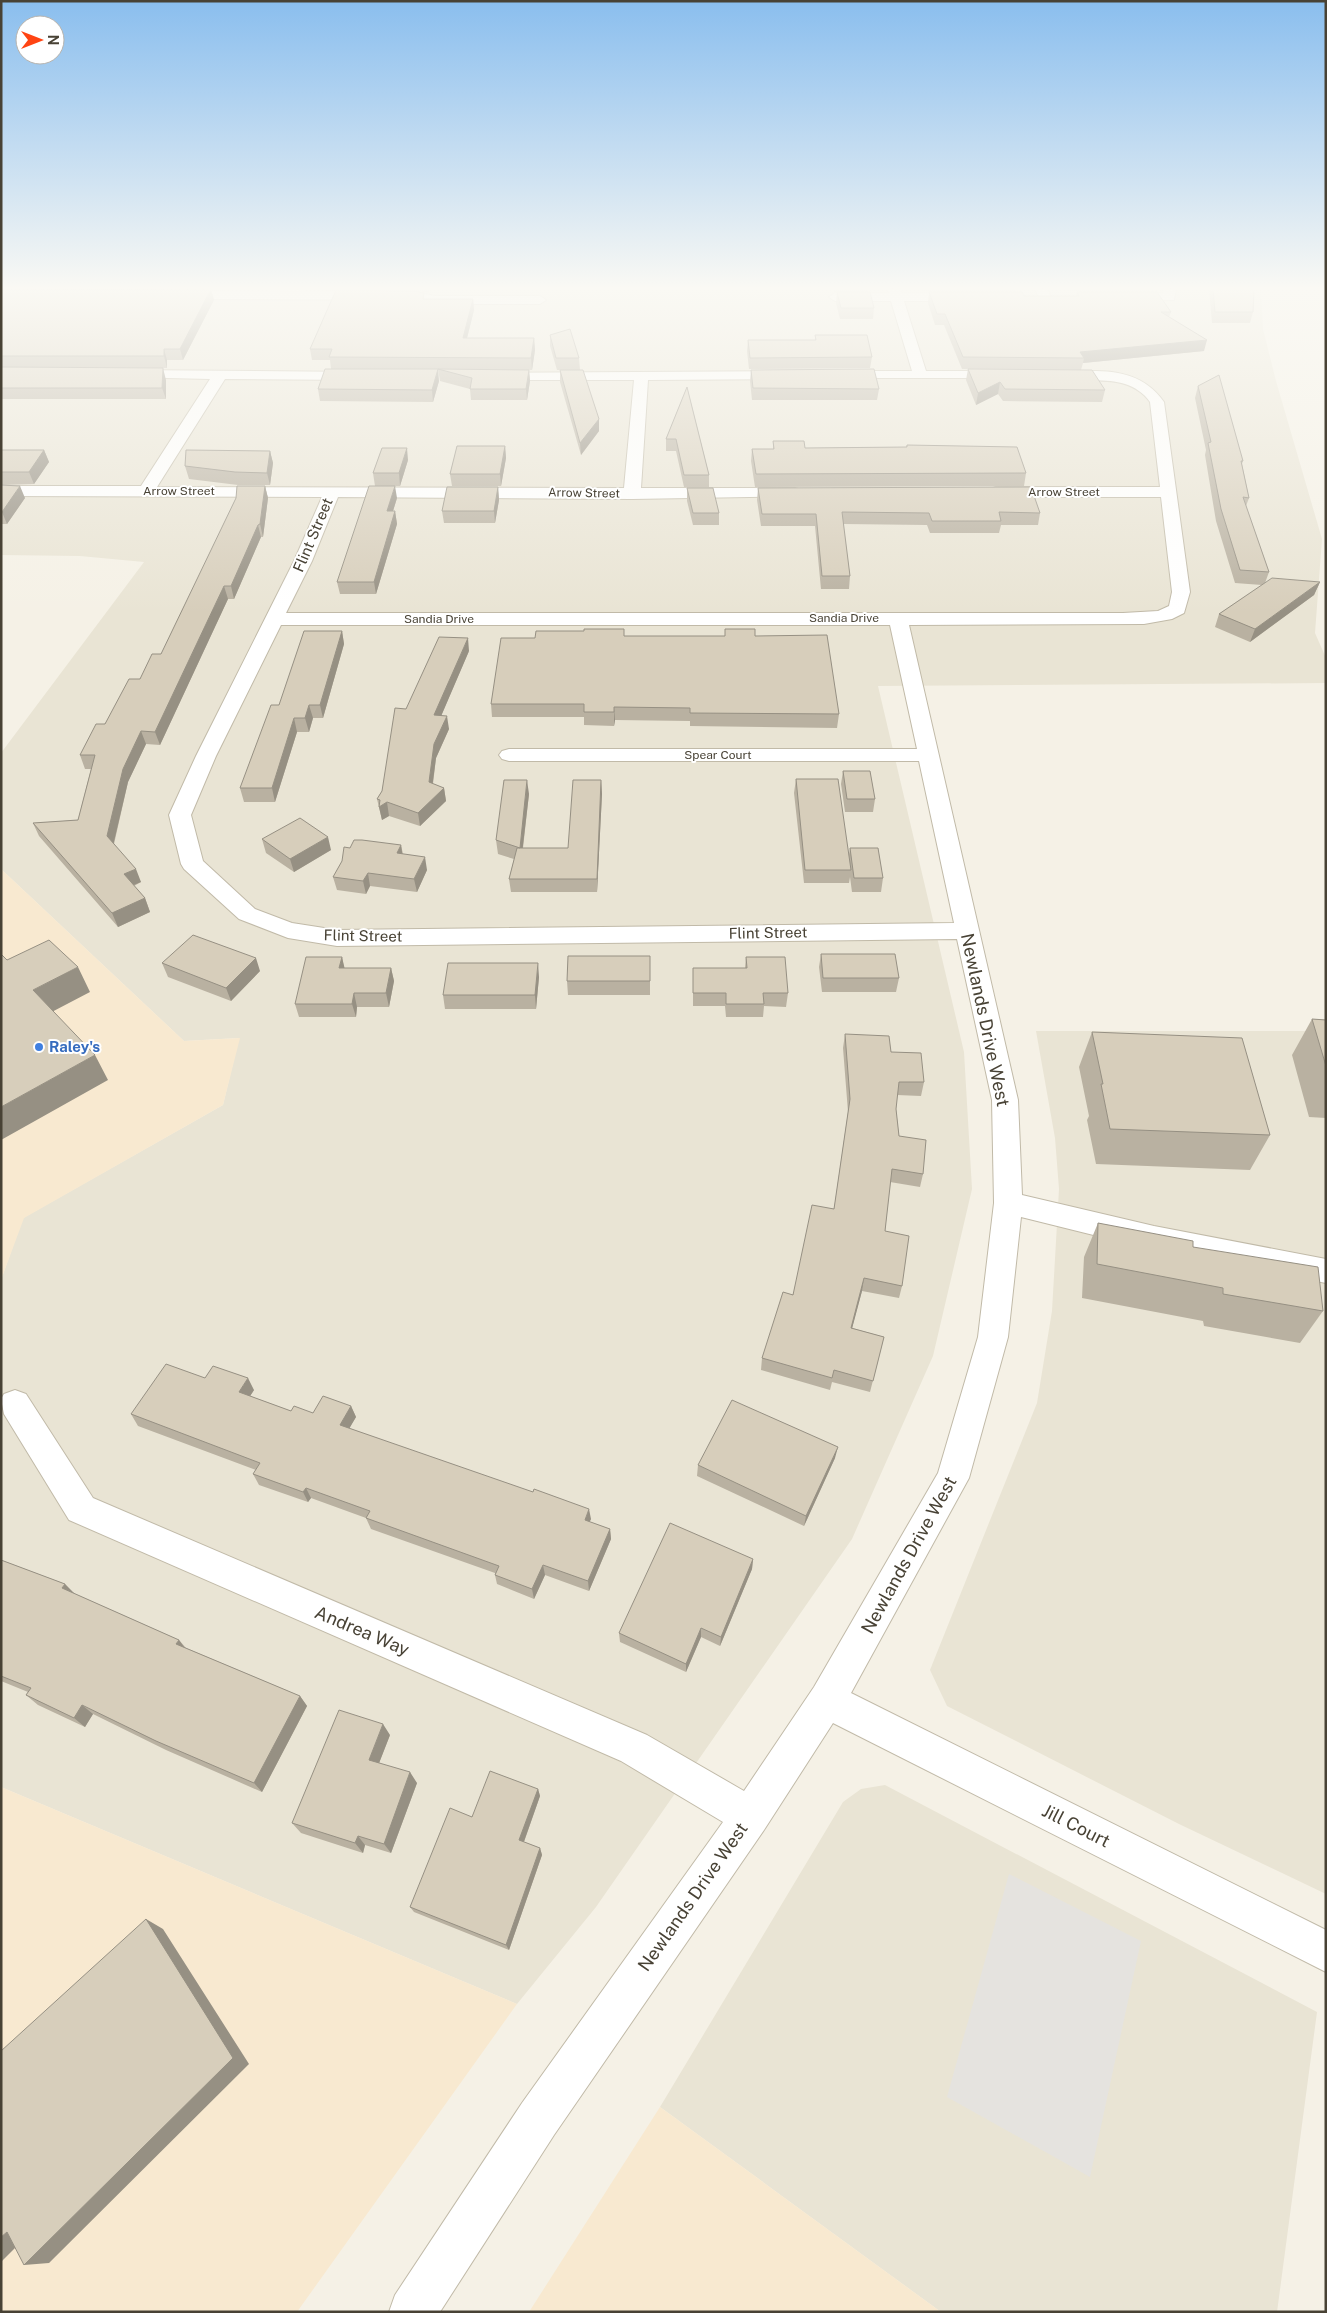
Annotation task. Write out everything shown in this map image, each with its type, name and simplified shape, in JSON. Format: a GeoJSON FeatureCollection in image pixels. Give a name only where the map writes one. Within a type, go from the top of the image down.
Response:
{"type":"FeatureCollection","features":[{"type":"Feature","properties":{"kind":"street"},"geometry":{"type":"LineString","coordinates":[[146,491],[206,397]]}},
{"type":"Feature","properties":{"kind":"street"},"geometry":{"type":"LineString","coordinates":[[632,494],[639,397]]}},
{"type":"Feature","properties":{"kind":"street","name":"Sandia Drive"},"geometry":{"type":"LineString","coordinates":[[274,619],[1123,619],[1170,614],[1178,609],[1181,592],[1156,402],[1154,397]]}},
{"type":"Feature","properties":{"kind":"street","name":"Arrow Street"},"geometry":{"type":"LineString","coordinates":[[1,491],[332,490],[632,494],[810,493]]}},
{"type":"Feature","properties":{"kind":"street","name":"Flint Street"},"geometry":{"type":"LineString","coordinates":[[332,490],[303,561],[206,756],[180,815],[192,864],[247,914],[288,930],[337,938],[966,931]]}},
{"type":"Feature","properties":{"kind":"street","name":"Arrow Street"},"geometry":{"type":"LineString","coordinates":[[978,492],[1167,492]]}},
{"type":"Feature","properties":{"kind":"street","name":"Newlands Drive West"},"geometry":{"type":"LineString","coordinates":[[412,2312],[538,2119],[750,1816],[827,1700],[954,1478],[993,1336],[1008,1203],[1005,1100],[898,618]]}},
{"type":"Feature","properties":{"kind":"street","name":"Spear Court"},"geometry":{"type":"LineString","coordinates":[[509,755],[928,755]]}},
{"type":"Feature","properties":{"kind":"street"},"geometry":{"type":"LineString","coordinates":[[1008,1203],[1154,1238],[1326,1271]]}},
{"type":"Feature","properties":{"kind":"street","name":"Andrea Way"},"geometry":{"type":"LineString","coordinates":[[15,1404],[81,1509],[634,1748],[750,1816]]}},
{"type":"Feature","properties":{"kind":"street","name":"Jill Court"},"geometry":{"type":"LineString","coordinates":[[827,1700],[1326,1952]]}},
{"type":"Feature","properties":{"kind":"shaded area"},"geometry":{"type":"Polygon","coordinates":[[[1,397],[1281,397],[1322,539],[1315,633],[1326,658],[1326,683],[878,686],[964,1052],[972,1189],[933,1356],[852,1539],[596,1907],[517,2004],[1,1787],[1,1280],[23,1218],[223,1105],[239,1038],[184,1041],[1,869],[1,753],[144,562],[80,556],[1,555],[1,397]]]}},
{"type":"Feature","properties":{"kind":"shaded area"},"geometry":{"type":"Polygon","coordinates":[[[1,869],[184,1041],[240,1038],[223,1105],[24,1218],[1,1280],[1,869]]]}},
{"type":"Feature","properties":{"kind":"shaded area"},"geometry":{"type":"Polygon","coordinates":[[[1036,1031],[1326,1031],[1326,1894],[1179,1824],[947,1706],[930,1670],[1037,1403],[1052,1311],[1059,1189],[1055,1138],[1036,1031]]]}},
{"type":"Feature","properties":{"kind":"shaded area"},"geometry":{"type":"Polygon","coordinates":[[[885,1785],[1317,2012],[1277,2312],[941,2312],[660,2107],[843,1802],[861,1789],[885,1785]]]}},
{"type":"Feature","properties":{"kind":"shaded area"},"geometry":{"type":"Polygon","coordinates":[[[1,1787],[517,2004],[297,2312],[1,2312],[1,1787]]]}},
{"type":"Feature","properties":{"kind":"shaded area"},"geometry":{"type":"Polygon","coordinates":[[[1009,1874],[1141,1941],[1090,2177],[947,2097],[1009,1874]]]}},
{"type":"Feature","properties":{"kind":"shaded area"},"geometry":{"type":"Polygon","coordinates":[[[660,2107],[941,2312],[529,2312],[660,2107]]]}},
{"type":"Feature","properties":{"kind":"building"},"geometry":{"type":"Polygon","coordinates":[[[567,397],[592,397],[599,419],[580,443],[567,397]]]}},
{"type":"Feature","properties":{"kind":"building"},"geometry":{"type":"Polygon","coordinates":[[[683,397],[689,397],[709,475],[684,475],[676,439],[666,439],[683,397]]]}},
{"type":"Feature","properties":{"kind":"building"},"geometry":{"type":"Polygon","coordinates":[[[1201,397],[1225,397],[1243,461],[1241,461],[1249,498],[1243,497],[1269,572],[1240,570],[1221,509],[1208,443],[1211,442],[1201,397]]]}},
{"type":"Feature","properties":{"kind":"building"},"geometry":{"type":"Polygon","coordinates":[[[773,441],[804,441],[805,448],[907,447],[907,445],[1017,447],[1026,473],[756,474],[752,449],[774,449],[773,441]]]}},
{"type":"Feature","properties":{"kind":"building"},"geometry":{"type":"Polygon","coordinates":[[[457,446],[505,446],[500,474],[450,474],[457,446]]]}},
{"type":"Feature","properties":{"kind":"building"},"geometry":{"type":"Polygon","coordinates":[[[382,448],[407,448],[399,473],[373,473],[382,448]]]}},
{"type":"Feature","properties":{"kind":"building"},"geometry":{"type":"Polygon","coordinates":[[[1,450],[44,450],[29,472],[1,472],[1,450]]]}},
{"type":"Feature","properties":{"kind":"building"},"geometry":{"type":"Polygon","coordinates":[[[186,450],[270,451],[267,473],[235,472],[185,466],[186,450]]]}},
{"type":"Feature","properties":{"kind":"building"},"geometry":{"type":"Polygon","coordinates":[[[1,485],[20,486],[2,512],[1,512],[1,485]]]}},
{"type":"Feature","properties":{"kind":"building"},"geometry":{"type":"Polygon","coordinates":[[[237,486],[265,486],[260,524],[231,586],[224,586],[155,732],[141,731],[123,769],[107,836],[136,869],[124,874],[145,898],[112,913],[33,823],[78,820],[95,755],[80,755],[96,724],[105,724],[129,679],[140,679],[152,654],[161,654],[236,498],[237,486]]]}},
{"type":"Feature","properties":{"kind":"building"},"geometry":{"type":"Polygon","coordinates":[[[369,486],[395,486],[387,511],[395,511],[374,582],[337,582],[369,486]]]}},
{"type":"Feature","properties":{"kind":"building"},"geometry":{"type":"Polygon","coordinates":[[[447,487],[498,487],[494,511],[442,511],[447,487]]]}},
{"type":"Feature","properties":{"kind":"building"},"geometry":{"type":"Polygon","coordinates":[[[1031,487],[1040,513],[999,512],[1001,521],[932,521],[929,513],[842,512],[850,576],[822,576],[816,514],[762,514],[758,488],[1031,487]]]}},
{"type":"Feature","properties":{"kind":"building"},"geometry":{"type":"Polygon","coordinates":[[[687,488],[713,488],[719,513],[693,513],[687,488]]]}},
{"type":"Feature","properties":{"kind":"building"},"geometry":{"type":"Polygon","coordinates":[[[1272,578],[1320,582],[1255,629],[1219,614],[1272,578]]]}},
{"type":"Feature","properties":{"kind":"building"},"geometry":{"type":"Polygon","coordinates":[[[584,629],[624,629],[624,636],[725,636],[725,629],[755,629],[755,636],[827,635],[839,714],[690,713],[690,708],[614,707],[614,712],[584,712],[584,704],[491,704],[501,638],[535,638],[536,631],[584,631],[584,629]]]}},
{"type":"Feature","properties":{"kind":"building"},"geometry":{"type":"Polygon","coordinates":[[[304,631],[342,631],[320,705],[309,705],[305,718],[294,718],[272,788],[240,788],[271,705],[279,705],[304,631]]]}},
{"type":"Feature","properties":{"kind":"building"},"geometry":{"type":"Polygon","coordinates":[[[439,637],[468,638],[434,715],[447,716],[434,744],[429,782],[444,788],[418,813],[387,802],[379,807],[380,800],[377,799],[382,791],[395,708],[406,709],[439,637]]]}},
{"type":"Feature","properties":{"kind":"building"},"geometry":{"type":"Polygon","coordinates":[[[843,771],[870,771],[875,799],[847,799],[843,771]]]}},
{"type":"Feature","properties":{"kind":"building"},"geometry":{"type":"Polygon","coordinates":[[[796,779],[838,779],[851,870],[805,870],[796,779]]]}},
{"type":"Feature","properties":{"kind":"building"},"geometry":{"type":"Polygon","coordinates":[[[504,780],[527,780],[520,848],[496,840],[504,780]]]}},
{"type":"Feature","properties":{"kind":"building"},"geometry":{"type":"Polygon","coordinates":[[[573,780],[601,780],[597,879],[509,879],[517,848],[568,848],[573,780]]]}},
{"type":"Feature","properties":{"kind":"building"},"geometry":{"type":"Polygon","coordinates":[[[300,818],[328,837],[290,859],[262,839],[300,818]]]}},
{"type":"Feature","properties":{"kind":"building"},"geometry":{"type":"Polygon","coordinates":[[[354,840],[401,845],[397,853],[425,857],[414,879],[368,873],[363,881],[333,877],[342,861],[344,847],[350,848],[354,840]]]}},
{"type":"Feature","properties":{"kind":"building"},"geometry":{"type":"Polygon","coordinates":[[[850,848],[878,848],[883,878],[854,878],[850,848]]]}},
{"type":"Feature","properties":{"kind":"building"},"geometry":{"type":"Polygon","coordinates":[[[193,935],[256,958],[226,988],[162,963],[193,935]]]}},
{"type":"Feature","properties":{"kind":"building","name":"Raley's"},"geometry":{"type":"Polygon","coordinates":[[[49,940],[78,967],[33,990],[95,1055],[1,1107],[1,954],[7,960],[49,940]]]}},
{"type":"Feature","properties":{"kind":"building"},"geometry":{"type":"Polygon","coordinates":[[[821,954],[895,954],[899,978],[823,978],[821,954]]]}},
{"type":"Feature","properties":{"kind":"building"},"geometry":{"type":"Polygon","coordinates":[[[568,956],[650,956],[650,981],[567,981],[568,956]]]}},
{"type":"Feature","properties":{"kind":"building"},"geometry":{"type":"Polygon","coordinates":[[[306,957],[342,957],[339,968],[391,968],[386,993],[354,993],[352,1004],[295,1004],[306,957]]]}},
{"type":"Feature","properties":{"kind":"building"},"geometry":{"type":"Polygon","coordinates":[[[746,957],[785,957],[788,993],[763,993],[764,1004],[726,1004],[726,993],[693,993],[693,968],[747,968],[746,957]]]}},
{"type":"Feature","properties":{"kind":"building"},"geometry":{"type":"Polygon","coordinates":[[[448,963],[538,963],[535,995],[443,995],[448,963]]]}},
{"type":"Feature","properties":{"kind":"building"},"geometry":{"type":"Polygon","coordinates":[[[1312,1019],[1326,1020],[1326,1066],[1312,1019]]]}},
{"type":"Feature","properties":{"kind":"building"},"geometry":{"type":"Polygon","coordinates":[[[1092,1032],[1242,1038],[1270,1135],[1110,1129],[1092,1032]]]}},
{"type":"Feature","properties":{"kind":"building"},"geometry":{"type":"Polygon","coordinates":[[[845,1034],[889,1036],[891,1052],[921,1053],[924,1082],[899,1082],[896,1109],[899,1136],[926,1140],[923,1174],[892,1169],[885,1231],[909,1236],[902,1286],[864,1278],[851,1328],[884,1337],[873,1381],[834,1370],[832,1378],[762,1358],[783,1292],[793,1295],[812,1205],[834,1209],[850,1099],[845,1034]]]}},
{"type":"Feature","properties":{"kind":"building"},"geometry":{"type":"Polygon","coordinates":[[[1098,1223],[1193,1241],[1193,1247],[1318,1267],[1323,1311],[1223,1294],[1223,1288],[1097,1264],[1098,1223]]]}},
{"type":"Feature","properties":{"kind":"building"},"geometry":{"type":"Polygon","coordinates":[[[166,1364],[205,1378],[213,1366],[248,1378],[239,1392],[291,1411],[294,1406],[313,1413],[323,1396],[351,1406],[340,1425],[533,1492],[534,1489],[589,1509],[585,1520],[610,1529],[588,1581],[543,1565],[532,1589],[495,1575],[499,1566],[366,1518],[370,1511],[306,1488],[303,1492],[253,1474],[260,1463],[131,1414],[166,1364]]]}},
{"type":"Feature","properties":{"kind":"building"},"geometry":{"type":"Polygon","coordinates":[[[732,1400],[838,1447],[806,1516],[698,1465],[732,1400]]]}},
{"type":"Feature","properties":{"kind":"building"},"geometry":{"type":"Polygon","coordinates":[[[670,1523],[753,1559],[721,1637],[701,1628],[686,1664],[619,1633],[670,1523]]]}},
{"type":"Feature","properties":{"kind":"building"},"geometry":{"type":"Polygon","coordinates":[[[1,1560],[65,1584],[62,1588],[179,1640],[176,1644],[300,1696],[254,1783],[156,1741],[82,1705],[74,1718],[26,1695],[31,1688],[1,1676],[1,1560]]]}},
{"type":"Feature","properties":{"kind":"building"},"geometry":{"type":"Polygon","coordinates":[[[339,1710],[383,1724],[369,1760],[410,1772],[384,1844],[358,1836],[355,1843],[292,1823],[339,1710]]]}},
{"type":"Feature","properties":{"kind":"building"},"geometry":{"type":"Polygon","coordinates":[[[490,1771],[538,1789],[519,1840],[540,1848],[506,1945],[410,1907],[450,1808],[472,1817],[490,1771]]]}},
{"type":"Feature","properties":{"kind":"building"},"geometry":{"type":"Polygon","coordinates":[[[146,1919],[233,2058],[24,2265],[7,2232],[1,2237],[1,2051],[146,1919]]]}},
{"type":"Feature","properties":{"kind":"place","name":"Raley's"},"geometry":{"type":"Point","coordinates":[39,1047]}}]}
